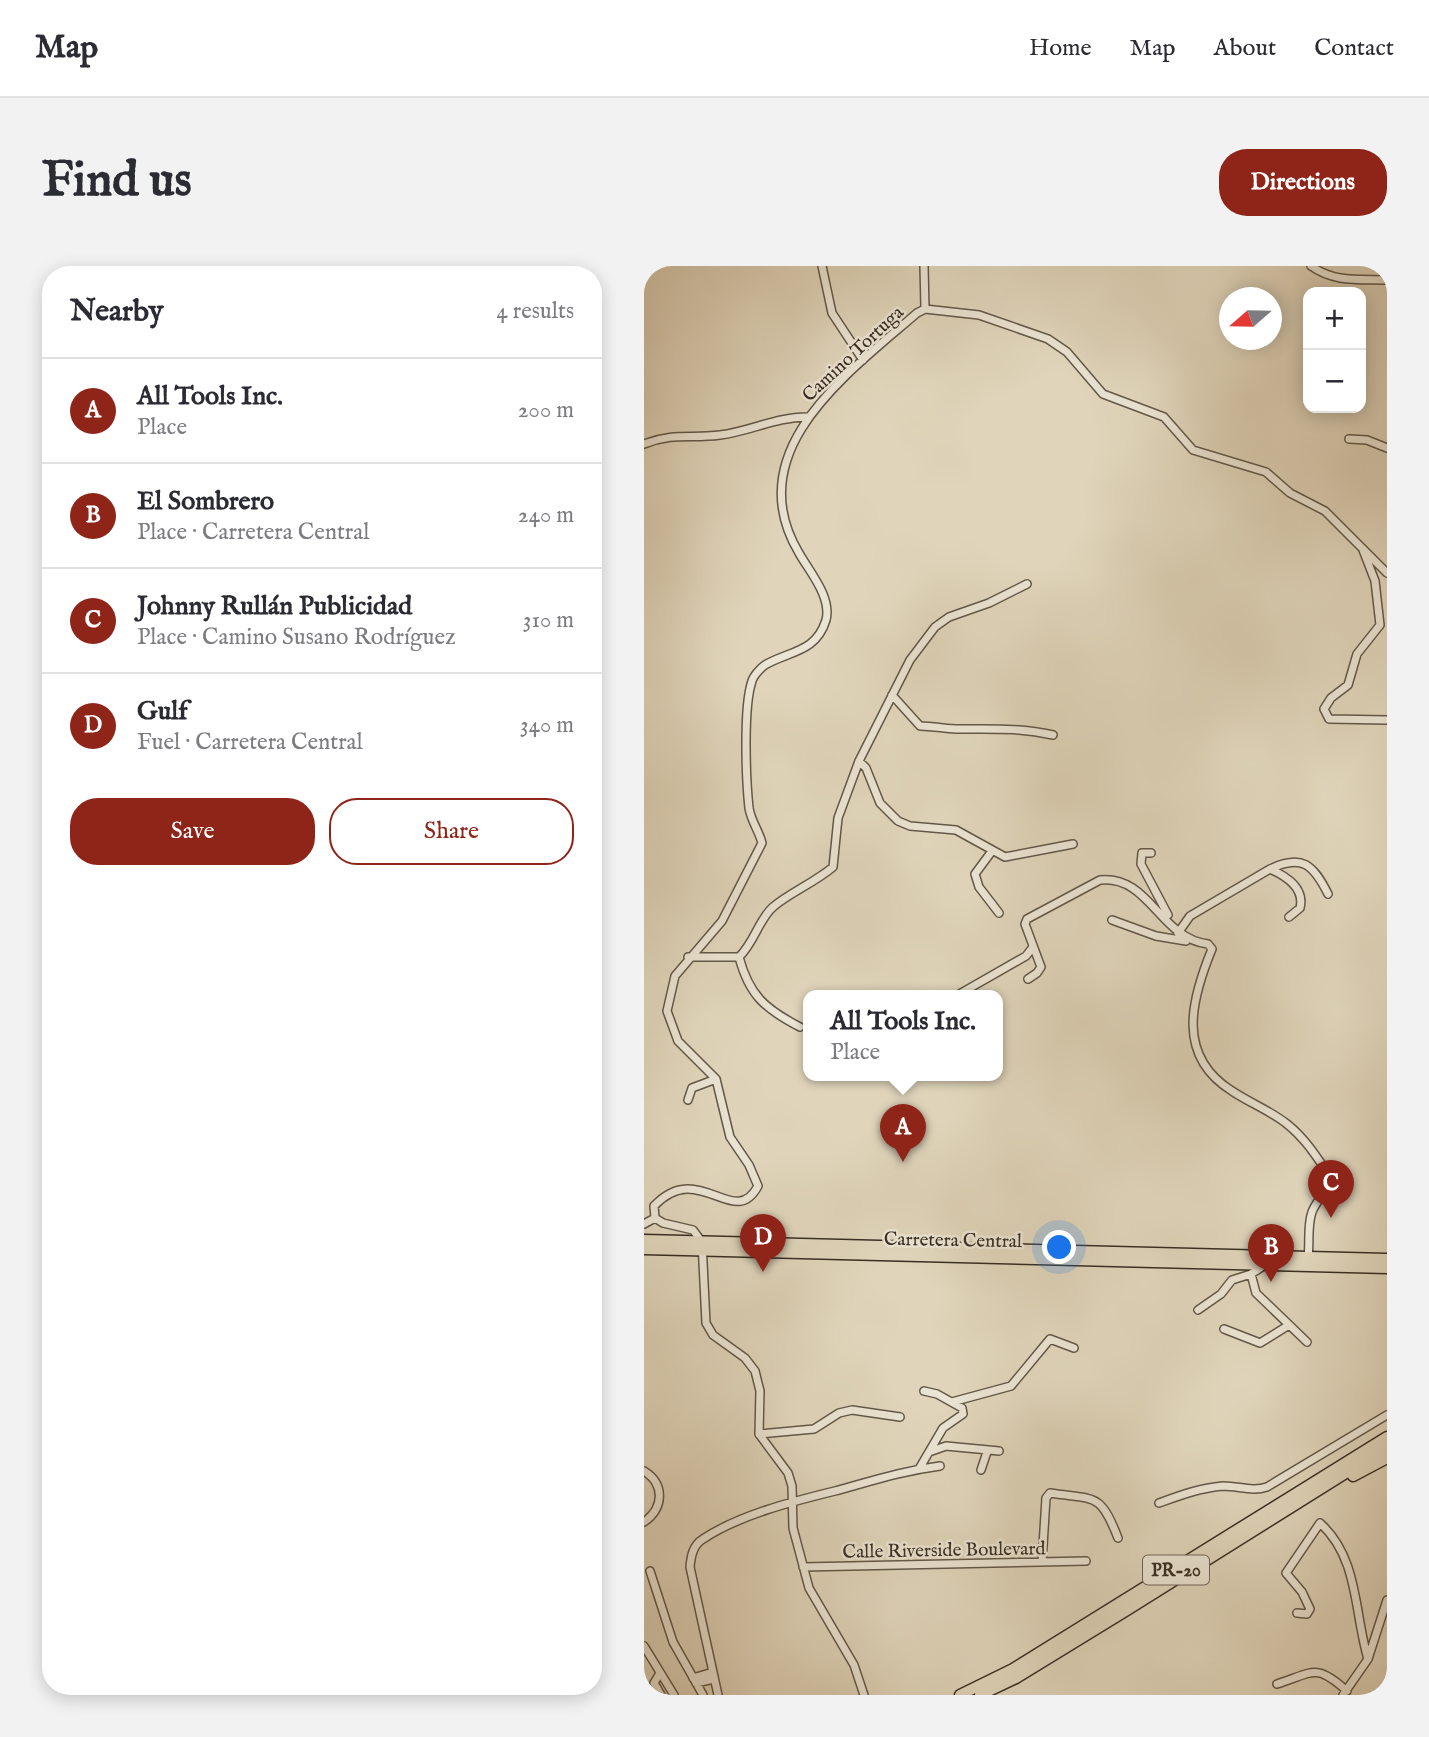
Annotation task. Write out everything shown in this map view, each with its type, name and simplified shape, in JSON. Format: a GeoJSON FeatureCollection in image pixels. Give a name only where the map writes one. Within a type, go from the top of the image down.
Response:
{"type":"FeatureCollection","features":[{"type":"Feature","properties":{"kind":"highway","name":"Carretera Central"},"geometry":{"type":"LineString","coordinates":[[644,1240],[703,1246],[1387,1268]]}},
{"type":"Feature","properties":{"kind":"highway","name":"Carretera Central"},"geometry":{"type":"LineString","coordinates":[[644,1248],[703,1246],[1387,1259]]}},
{"type":"Feature","properties":{"kind":"highway","name":"PR-20"},"geometry":{"type":"LineString","coordinates":[[960,1695],[1013,1669],[1090,1623],[1387,1437]]}},
{"type":"Feature","properties":{"kind":"highway","name":"PR-20"},"geometry":{"type":"LineString","coordinates":[[980,1695],[1016,1678],[1276,1519],[1387,1447]]}},
{"type":"Feature","properties":{"kind":"highway"},"geometry":{"type":"LineString","coordinates":[[1276,1519],[1387,1458]]}},
{"type":"Feature","properties":{"kind":"street"},"geometry":{"type":"LineString","coordinates":[[822,266],[832,313],[863,360]]}},
{"type":"Feature","properties":{"kind":"street"},"geometry":{"type":"LineString","coordinates":[[924,266],[925,309],[979,315],[1048,339],[1067,352],[1103,394],[1164,417],[1194,450],[1266,472],[1290,493],[1325,512],[1387,573]]}},
{"type":"Feature","properties":{"kind":"street"},"geometry":{"type":"LineString","coordinates":[[1311,266],[1327,276],[1364,281],[1387,280]]}},
{"type":"Feature","properties":{"kind":"street","name":"Camino Tortuga"},"geometry":{"type":"LineString","coordinates":[[716,1079],[678,1041],[667,1011],[675,976],[688,957],[722,921],[762,843],[749,810],[748,709],[752,679],[764,666],[790,657],[807,646],[820,633],[827,617],[823,595],[785,530],[779,503],[783,471],[807,417],[863,360],[925,309]]}},
{"type":"Feature","properties":{"kind":"street"},"geometry":{"type":"LineString","coordinates":[[644,444],[666,435],[720,435],[783,417],[807,417]]}},
{"type":"Feature","properties":{"kind":"street"},"geometry":{"type":"LineString","coordinates":[[1349,439],[1367,440],[1387,448]]}},
{"type":"Feature","properties":{"kind":"street"},"geometry":{"type":"LineString","coordinates":[[1362,547],[1375,581],[1384,626],[1357,654],[1348,685],[1331,698],[1324,709],[1329,719],[1387,720]]}},
{"type":"Feature","properties":{"kind":"street"},"geometry":{"type":"LineString","coordinates":[[688,957],[739,957],[751,946],[772,908],[811,885],[833,867],[838,818],[859,761],[910,660],[935,627],[949,617],[989,603],[1027,584]]}},
{"type":"Feature","properties":{"kind":"street"},"geometry":{"type":"LineString","coordinates":[[892,695],[920,726],[943,726],[962,730],[1013,727],[1053,734]]}},
{"type":"Feature","properties":{"kind":"street"},"geometry":{"type":"LineString","coordinates":[[859,761],[866,768],[880,803],[898,821],[910,826],[956,830],[1004,857],[1073,844]]}},
{"type":"Feature","properties":{"kind":"street"},"geometry":{"type":"LineString","coordinates":[[992,851],[975,874],[979,887],[999,913]]}},
{"type":"Feature","properties":{"kind":"street"},"geometry":{"type":"LineString","coordinates":[[1151,853],[1142,853],[1141,864],[1164,911],[1179,931]]}},
{"type":"Feature","properties":{"kind":"street"},"geometry":{"type":"LineString","coordinates":[[1179,931],[1190,916],[1288,861],[1302,862],[1319,876],[1328,894]]}},
{"type":"Feature","properties":{"kind":"street"},"geometry":{"type":"LineString","coordinates":[[1270,869],[1288,877],[1301,897],[1300,908],[1289,917]]}},
{"type":"Feature","properties":{"kind":"street"},"geometry":{"type":"LineString","coordinates":[[1028,979],[1037,974],[1041,967],[1026,924],[1037,912],[1060,904],[1100,880],[1113,879],[1139,891],[1191,942]]}},
{"type":"Feature","properties":{"kind":"street"},"geometry":{"type":"LineString","coordinates":[[1112,920],[1156,936],[1208,944],[1212,949],[1194,1002],[1194,1044],[1200,1060],[1230,1090],[1286,1122],[1308,1144],[1331,1178],[1311,1216],[1308,1257]]}},
{"type":"Feature","properties":{"kind":"street"},"geometry":{"type":"LineString","coordinates":[[967,990],[1027,956],[1033,947]]}},
{"type":"Feature","properties":{"kind":"street"},"geometry":{"type":"LineString","coordinates":[[739,957],[745,978],[769,1011],[800,1027]]}},
{"type":"Feature","properties":{"kind":"street"},"geometry":{"type":"LineString","coordinates":[[655,1218],[654,1206],[667,1192],[678,1188],[695,1188],[719,1199],[735,1201],[748,1198],[757,1189],[749,1165],[730,1137],[716,1079],[692,1087],[688,1100]]}},
{"type":"Feature","properties":{"kind":"street"},"geometry":{"type":"LineString","coordinates":[[644,1224],[655,1218]]}},
{"type":"Feature","properties":{"kind":"street"},"geometry":{"type":"LineString","coordinates":[[655,1218],[663,1223],[693,1230],[703,1246],[706,1323],[713,1335],[745,1358],[755,1371],[760,1391],[759,1434],[788,1473],[793,1528],[803,1567],[822,1615],[853,1665],[864,1695]]}},
{"type":"Feature","properties":{"kind":"street"},"geometry":{"type":"LineString","coordinates":[[1198,1310],[1221,1294],[1232,1280],[1251,1274],[1267,1264]]}},
{"type":"Feature","properties":{"kind":"street"},"geometry":{"type":"LineString","coordinates":[[1251,1274],[1255,1293],[1307,1342]]}},
{"type":"Feature","properties":{"kind":"street"},"geometry":{"type":"LineString","coordinates":[[1224,1329],[1260,1343],[1289,1325]]}},
{"type":"Feature","properties":{"kind":"street"},"geometry":{"type":"LineString","coordinates":[[951,1402],[1011,1386],[1050,1339],[1074,1348]]}},
{"type":"Feature","properties":{"kind":"street"},"geometry":{"type":"LineString","coordinates":[[919,1469],[943,1429],[963,1414],[962,1408],[924,1391]]}},
{"type":"Feature","properties":{"kind":"street"},"geometry":{"type":"LineString","coordinates":[[759,1434],[814,1429],[839,1413],[852,1410],[900,1417]]}},
{"type":"Feature","properties":{"kind":"street"},"geometry":{"type":"LineString","coordinates":[[1159,1503],[1195,1489],[1227,1486],[1256,1491],[1267,1487],[1387,1415]]}},
{"type":"Feature","properties":{"kind":"street"},"geometry":{"type":"LineString","coordinates":[[928,1452],[946,1446],[987,1452],[999,1451]]}},
{"type":"Feature","properties":{"kind":"street"},"geometry":{"type":"LineString","coordinates":[[981,1470],[987,1452]]}},
{"type":"Feature","properties":{"kind":"street"},"geometry":{"type":"LineString","coordinates":[[718,1695],[690,1567],[691,1556],[702,1539],[791,1500],[940,1466]]}},
{"type":"Feature","properties":{"kind":"street"},"geometry":{"type":"LineString","coordinates":[[644,1471],[658,1485],[660,1501],[652,1517],[644,1522]]}},
{"type":"Feature","properties":{"kind":"street"},"geometry":{"type":"LineString","coordinates":[[1042,1562],[1046,1498],[1050,1493],[1100,1501],[1107,1508],[1118,1538]]}},
{"type":"Feature","properties":{"kind":"street"},"geometry":{"type":"LineString","coordinates":[[1297,1613],[1307,1614],[1310,1609],[1302,1592],[1286,1573],[1320,1523],[1332,1535],[1346,1563],[1357,1597],[1368,1659]]}},
{"type":"Feature","properties":{"kind":"street","name":"Calle Riverside Boulevard"},"geometry":{"type":"LineString","coordinates":[[803,1567],[1086,1561]]}},
{"type":"Feature","properties":{"kind":"street"},"geometry":{"type":"LineString","coordinates":[[650,1571],[673,1642],[703,1695]]}},
{"type":"Feature","properties":{"kind":"street"},"geometry":{"type":"LineString","coordinates":[[1277,1684],[1318,1671],[1328,1674],[1345,1693],[1368,1659],[1387,1600]]}},
{"type":"Feature","properties":{"kind":"street"},"geometry":{"type":"LineString","coordinates":[[644,1646],[674,1695]]}},
{"type":"Feature","properties":{"kind":"street"},"geometry":{"type":"LineString","coordinates":[[660,1673],[654,1683],[661,1695]]}},
{"type":"Feature","properties":{"kind":"street"},"geometry":{"type":"LineString","coordinates":[[694,1681],[714,1676]]}},
{"type":"Feature","properties":{"kind":"place","name":"All Tools Inc."},"geometry":{"type":"Point","coordinates":[903,1162]}},
{"type":"Feature","properties":{"kind":"place","name":"Johnny Rullán Publicidad"},"geometry":{"type":"Point","coordinates":[1331,1218]}},
{"type":"Feature","properties":{"kind":"place","name":"Gulf"},"geometry":{"type":"Point","coordinates":[763,1272]}},
{"type":"Feature","properties":{"kind":"place","name":"El Sombrero"},"geometry":{"type":"Point","coordinates":[1271,1282]}}]}
